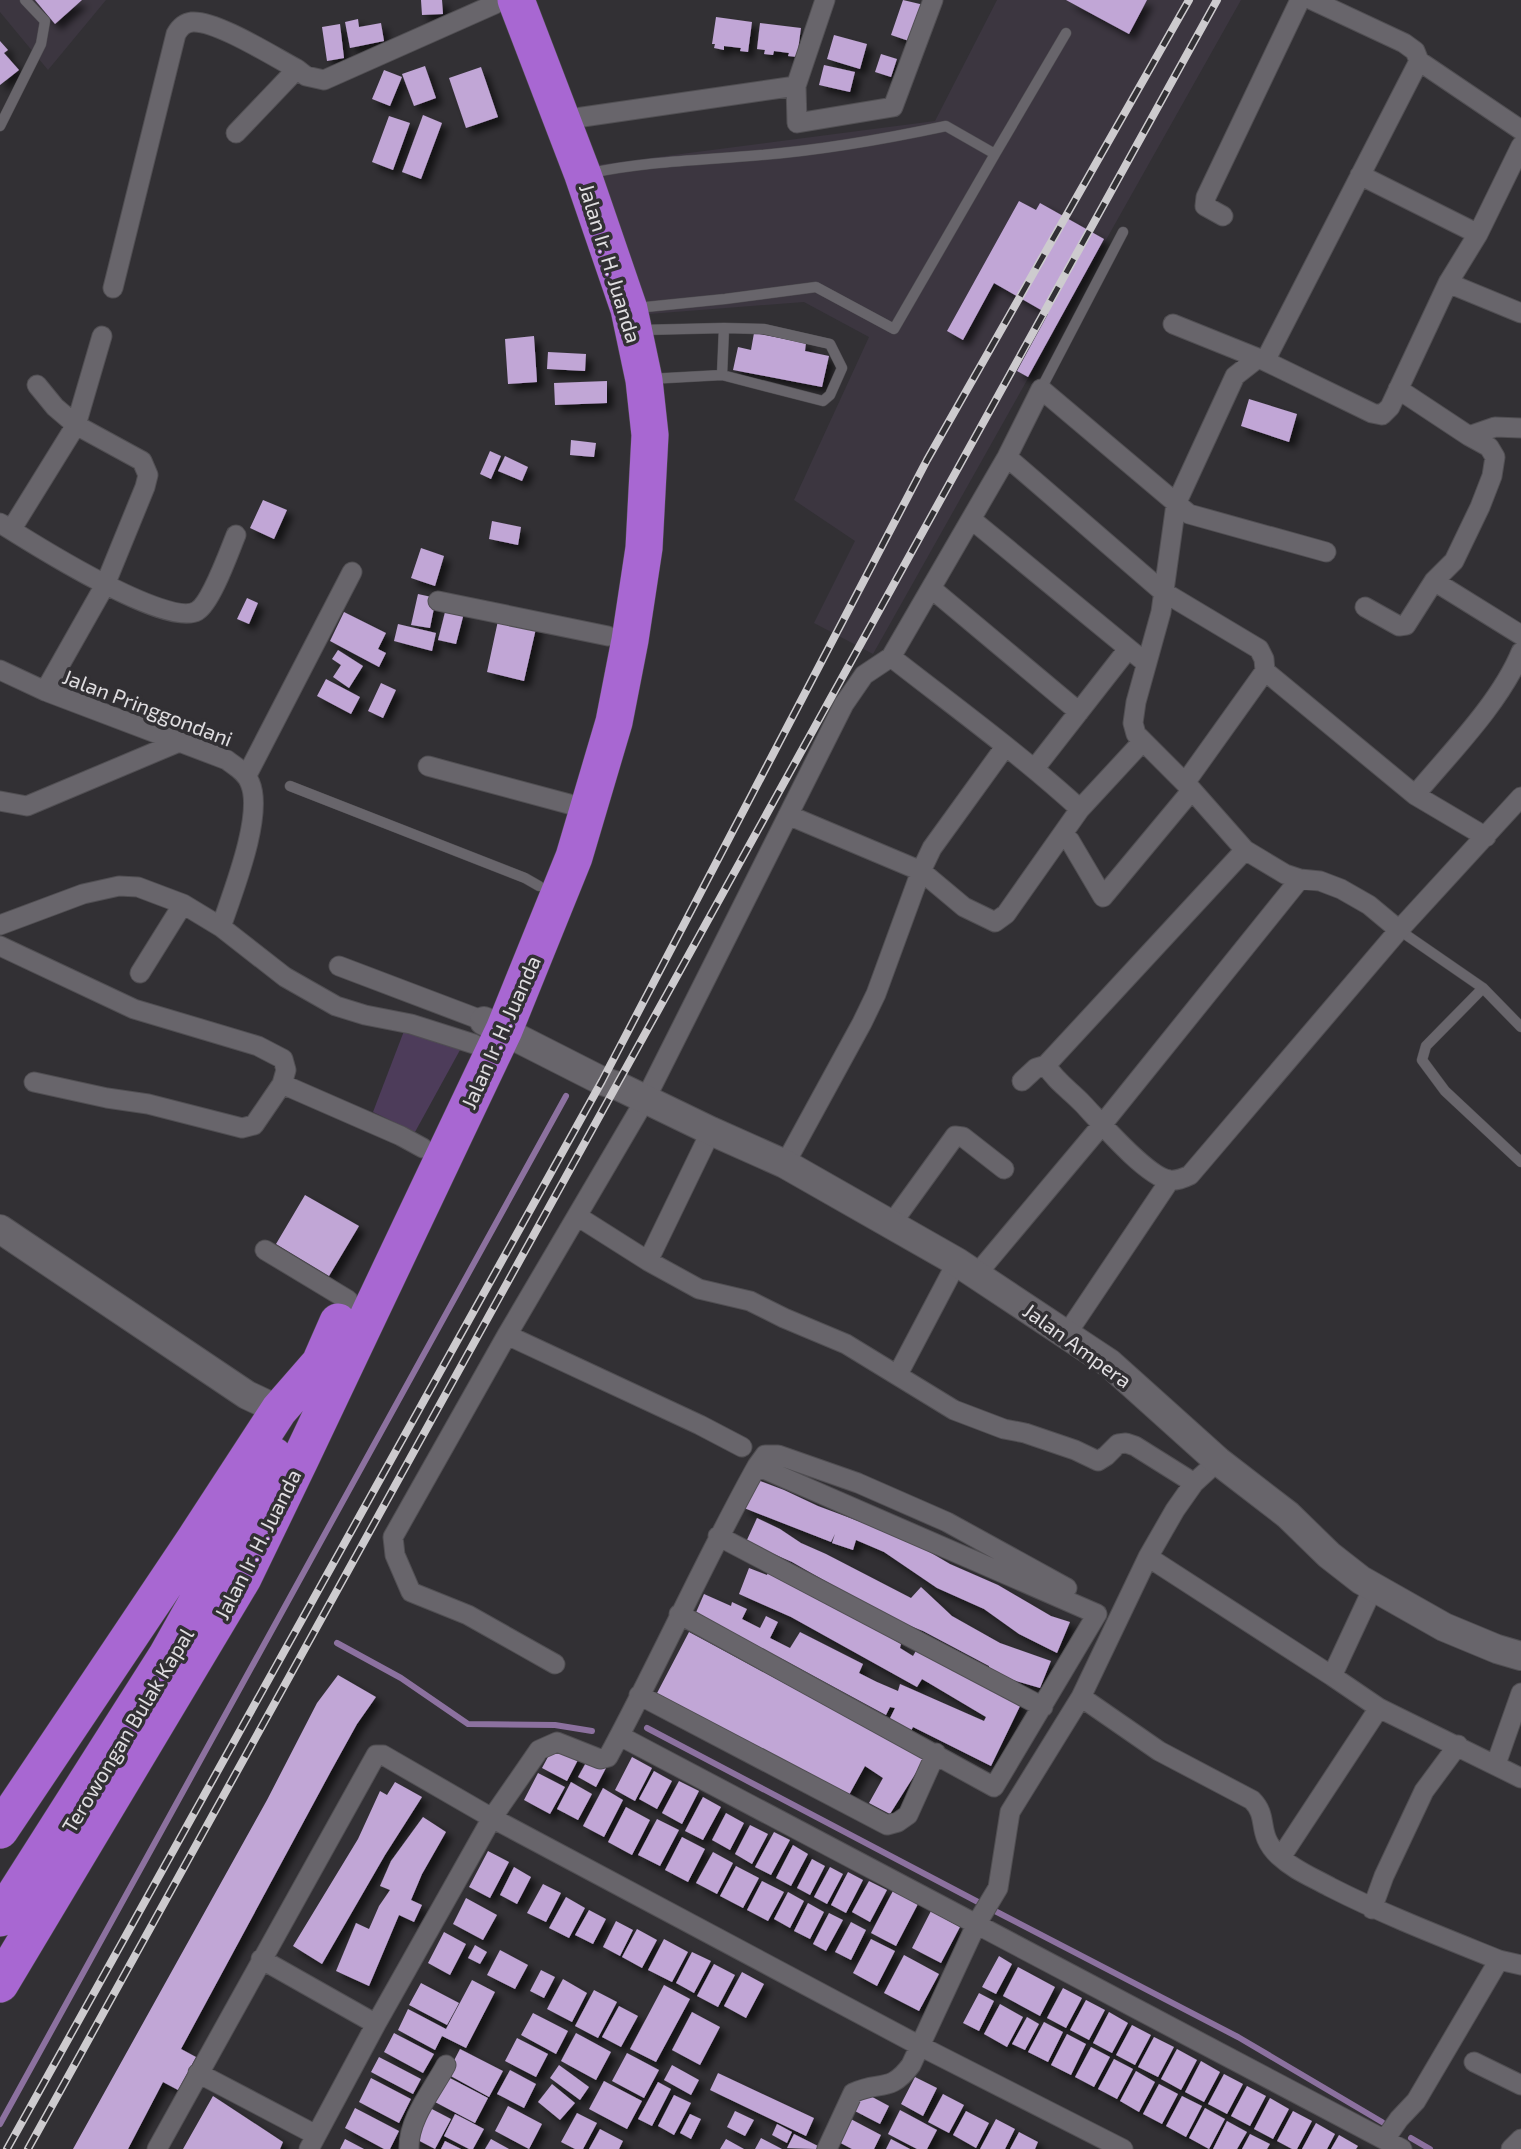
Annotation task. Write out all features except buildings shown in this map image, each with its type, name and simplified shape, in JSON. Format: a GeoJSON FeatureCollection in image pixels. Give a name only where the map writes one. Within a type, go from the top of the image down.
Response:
{"type":"FeatureCollection","features":[{"type":"Feature","properties":{"kind":"highway","name":"Jalan Ir. H. Juanda"},"geometry":{"type":"LineString","coordinates":[[0,1984],[243,1578],[363,1299],[487,1032],[574,857],[614,722],[644,548],[650,435],[644,380],[583,175],[562,120],[501,1]]}},
{"type":"Feature","properties":{"kind":"highway","name":"Jalan Ir. H. Juanda"},"geometry":{"type":"LineString","coordinates":[[0,1830],[195,1539],[263,1403],[320,1363],[363,1299],[422,1148],[487,1032],[495,998],[569,804],[591,717],[621,559],[629,487],[626,411],[619,356],[624,317],[590,250],[501,1]]}},
{"type":"Feature","properties":{"kind":"highway","name":"Terowongan Bulak Kapal"},"geometry":{"type":"LineString","coordinates":[[0,1943],[175,1650],[363,1299]]}},
{"type":"Feature","properties":{"kind":"highway","name":"Terowongan Bulak Kapal"},"geometry":{"type":"LineString","coordinates":[[0,1918],[166,1657],[223,1556],[320,1363]]}},
{"type":"Feature","properties":{"kind":"street"},"geometry":{"type":"LineString","coordinates":[[825,0],[796,86],[797,123],[893,107],[935,0]]}},
{"type":"Feature","properties":{"kind":"street"},"geometry":{"type":"LineString","coordinates":[[1223,216],[1209,210],[1204,201],[1300,0]]}},
{"type":"Feature","properties":{"kind":"street"},"geometry":{"type":"LineString","coordinates":[[1312,0],[1340,6],[1404,43],[1415,51],[1419,61],[1521,130]]}},
{"type":"Feature","properties":{"kind":"street"},"geometry":{"type":"LineString","coordinates":[[113,288],[179,28],[191,22],[214,26],[306,76],[324,80],[501,1]]}},
{"type":"Feature","properties":{"kind":"street"},"geometry":{"type":"LineString","coordinates":[[1399,930],[1369,905],[1341,889],[1320,881],[1284,874],[1245,850],[1188,786],[1136,734],[1133,723],[1136,702],[1161,612],[1176,504],[1235,376],[1262,359],[1304,290],[1419,61]]}},
{"type":"Feature","properties":{"kind":"street"},"geometry":{"type":"LineString","coordinates":[[236,133],[297,69]]}},
{"type":"Feature","properties":{"kind":"street"},"geometry":{"type":"LineString","coordinates":[[562,120],[796,86]]}},
{"type":"Feature","properties":{"kind":"street"},"geometry":{"type":"LineString","coordinates":[[1173,324],[1262,359],[1372,413],[1382,415],[1390,407],[1448,284],[1478,234],[1521,146]]}},
{"type":"Feature","properties":{"kind":"street"},"geometry":{"type":"LineString","coordinates":[[1360,175],[1478,234]]}},
{"type":"Feature","properties":{"kind":"street"},"geometry":{"type":"LineString","coordinates":[[1448,284],[1521,313]]}},
{"type":"Feature","properties":{"kind":"street"},"geometry":{"type":"LineString","coordinates":[[102,337],[76,425],[6,526],[105,585],[161,610],[183,615],[198,611],[210,595],[236,535]]}},
{"type":"Feature","properties":{"kind":"street"},"geometry":{"type":"LineString","coordinates":[[37,385],[55,407],[76,425],[142,461],[148,475],[105,585],[45,691]]}},
{"type":"Feature","properties":{"kind":"street"},"geometry":{"type":"LineString","coordinates":[[555,1664],[468,1615],[411,1592],[395,1555],[393,1537],[507,1335],[645,1100],[844,704],[864,675],[891,657],[1007,457],[1041,389],[1189,514],[1326,552]]}},
{"type":"Feature","properties":{"kind":"street"},"geometry":{"type":"LineString","coordinates":[[1365,607],[1399,626],[1406,625],[1434,580],[1454,561],[1480,507],[1492,475],[1495,457],[1493,451],[1398,389]]}},
{"type":"Feature","properties":{"kind":"street"},"geometry":{"type":"LineString","coordinates":[[1469,436],[1495,427],[1521,428]]}},
{"type":"Feature","properties":{"kind":"street"},"geometry":{"type":"LineString","coordinates":[[1007,457],[1163,592],[1259,649],[1264,659],[1265,671],[1188,786],[1103,897],[1070,841],[1063,835]]}},
{"type":"Feature","properties":{"kind":"street"},"geometry":{"type":"LineString","coordinates":[[971,519],[1146,663]]}},
{"type":"Feature","properties":{"kind":"street"},"geometry":{"type":"LineString","coordinates":[[247,775],[352,572]]}},
{"type":"Feature","properties":{"kind":"street"},"geometry":{"type":"LineString","coordinates":[[1434,580],[1521,635]]}},
{"type":"Feature","properties":{"kind":"street"},"geometry":{"type":"LineString","coordinates":[[932,589],[1079,712]]}},
{"type":"Feature","properties":{"kind":"street"},"geometry":{"type":"LineString","coordinates":[[438,601],[608,636]]}},
{"type":"Feature","properties":{"kind":"street"},"geometry":{"type":"LineString","coordinates":[[1035,768],[1128,649]]}},
{"type":"Feature","properties":{"kind":"street"},"geometry":{"type":"LineString","coordinates":[[1415,795],[1495,697],[1514,669],[1521,652]]}},
{"type":"Feature","properties":{"kind":"street"},"geometry":{"type":"LineString","coordinates":[[891,657],[1035,768],[1080,809]]}},
{"type":"Feature","properties":{"kind":"street","name":"Jalan Pringgondani"},"geometry":{"type":"LineString","coordinates":[[0,670],[45,691],[227,760],[247,775],[252,786],[252,808],[246,850],[221,927]]}},
{"type":"Feature","properties":{"kind":"street"},"geometry":{"type":"LineString","coordinates":[[1265,671],[1415,795],[1486,836]]}},
{"type":"Feature","properties":{"kind":"street"},"geometry":{"type":"LineString","coordinates":[[788,815],[921,871],[964,907],[995,922],[1006,914],[1080,809],[1143,741]]}},
{"type":"Feature","properties":{"kind":"street"},"geometry":{"type":"LineString","coordinates":[[0,817],[179,742]]}},
{"type":"Feature","properties":{"kind":"street"},"geometry":{"type":"LineString","coordinates":[[785,1164],[867,1014],[932,848],[1005,747]]}},
{"type":"Feature","properties":{"kind":"street"},"geometry":{"type":"LineString","coordinates":[[428,766],[569,804]]}},
{"type":"Feature","properties":{"kind":"street"},"geometry":{"type":"LineString","coordinates":[[1046,1065],[1101,1126],[1152,1171],[1170,1180],[1191,1175],[1399,930],[1521,797]]}},
{"type":"Feature","properties":{"kind":"street"},"geometry":{"type":"LineString","coordinates":[[0,801],[27,806]]}},
{"type":"Feature","properties":{"kind":"street"},"geometry":{"type":"LineString","coordinates":[[1023,1081],[1036,1068],[1046,1065],[1245,850]]}},
{"type":"Feature","properties":{"kind":"street"},"geometry":{"type":"LineString","coordinates":[[898,1374],[967,1268],[1101,1126],[1300,879]]}},
{"type":"Feature","properties":{"kind":"street"},"geometry":{"type":"LineString","coordinates":[[0,925],[83,894],[119,886],[138,887],[183,904],[221,927],[285,977],[336,1006],[411,1024],[487,1032]]}},
{"type":"Feature","properties":{"kind":"street"},"geometry":{"type":"LineString","coordinates":[[140,973],[183,904]]}},
{"type":"Feature","properties":{"kind":"street"},"geometry":{"type":"LineString","coordinates":[[0,946],[134,1009],[258,1046],[283,1059],[286,1070],[282,1084],[254,1125],[242,1128],[148,1104],[34,1082]]}},
{"type":"Feature","properties":{"kind":"street"},"geometry":{"type":"LineString","coordinates":[[339,966],[487,1032]]}},
{"type":"Feature","properties":{"kind":"street","name":"Jalan Ampera"},"geometry":{"type":"LineString","coordinates":[[487,1032],[618,1086],[785,1164],[967,1268],[1109,1363],[1217,1461],[1288,1515],[1329,1555],[1373,1588],[1444,1627],[1521,1656]]}},
{"type":"Feature","properties":{"kind":"street"},"geometry":{"type":"LineString","coordinates":[[282,1084],[401,1136],[422,1148]]}},
{"type":"Feature","properties":{"kind":"street"},"geometry":{"type":"LineString","coordinates":[[648,1261],[711,1131]]}},
{"type":"Feature","properties":{"kind":"street"},"geometry":{"type":"LineString","coordinates":[[892,1223],[955,1136],[963,1137],[1004,1169]]}},
{"type":"Feature","properties":{"kind":"street"},"geometry":{"type":"LineString","coordinates":[[1066,1335],[1170,1180]]}},
{"type":"Feature","properties":{"kind":"street"},"geometry":{"type":"LineString","coordinates":[[577,1216],[648,1261],[699,1289],[750,1301],[846,1344],[954,1410],[1098,1461],[1118,1444],[1126,1443],[1194,1483]]}},
{"type":"Feature","properties":{"kind":"street"},"geometry":{"type":"LineString","coordinates":[[1,1233],[263,1403]]}},
{"type":"Feature","properties":{"kind":"street"},"geometry":{"type":"LineString","coordinates":[[265,1250],[363,1299]]}},
{"type":"Feature","properties":{"kind":"street"},"geometry":{"type":"LineString","coordinates":[[507,1335],[742,1447]]}},
{"type":"Feature","properties":{"kind":"street"},"geometry":{"type":"LineString","coordinates":[[198,2073],[313,2142],[492,1818],[539,1750],[557,1742],[604,1759],[608,1757],[718,1536],[765,1455],[778,1455],[858,1483],[947,1522],[1120,1617]]}},
{"type":"Feature","properties":{"kind":"street"},"geometry":{"type":"LineString","coordinates":[[827,2149],[853,2093],[861,2089],[890,2085],[903,2076],[922,2047],[977,1923],[998,1888],[1010,1812],[1080,1696],[1148,1557],[1175,1510],[1194,1483],[1217,1461]]}},
{"type":"Feature","properties":{"kind":"street"},"geometry":{"type":"LineString","coordinates":[[679,1614],[936,1753],[993,1787],[1097,1614],[757,1465]]}},
{"type":"Feature","properties":{"kind":"street"},"geometry":{"type":"LineString","coordinates":[[718,1536],[1043,1707]]}},
{"type":"Feature","properties":{"kind":"street"},"geometry":{"type":"LineString","coordinates":[[1148,1557],[1379,1708],[1521,1778]]}},
{"type":"Feature","properties":{"kind":"street"},"geometry":{"type":"LineString","coordinates":[[1332,1676],[1373,1588]]}},
{"type":"Feature","properties":{"kind":"street"},"geometry":{"type":"LineString","coordinates":[[1496,1764],[1521,1693]]}},
{"type":"Feature","properties":{"kind":"street"},"geometry":{"type":"LineString","coordinates":[[639,1695],[887,1825],[908,1815],[936,1753]]}},
{"type":"Feature","properties":{"kind":"street"},"geometry":{"type":"LineString","coordinates":[[1080,1696],[1159,1751],[1252,1800],[1262,1815],[1264,1839],[1296,1869],[1373,1909],[1499,1961],[1521,1965]]}},
{"type":"Feature","properties":{"kind":"street"},"geometry":{"type":"LineString","coordinates":[[1281,1857],[1379,1708]]}},
{"type":"Feature","properties":{"kind":"street"},"geometry":{"type":"LineString","coordinates":[[620,1736],[1394,2144],[1399,2119],[1416,2101],[1499,1961]]}},
{"type":"Feature","properties":{"kind":"street"},"geometry":{"type":"LineString","coordinates":[[1373,1909],[1384,1876],[1424,1791],[1458,1745]]}},
{"type":"Feature","properties":{"kind":"street"},"geometry":{"type":"LineString","coordinates":[[157,2149],[376,1755],[390,1757],[492,1818],[922,2047],[1123,2149]]}},
{"type":"Feature","properties":{"kind":"street"},"geometry":{"type":"LineString","coordinates":[[261,1959],[376,2024]]}},
{"type":"Feature","properties":{"kind":"street"},"geometry":{"type":"LineString","coordinates":[[1474,2062],[1521,2085]]}},
{"type":"Feature","properties":{"kind":"street"},"geometry":{"type":"LineString","coordinates":[[410,2149],[411,2132],[446,2065]]}},
{"type":"Feature","properties":{"kind":"street"},"geometry":{"type":"LineString","coordinates":[[1511,2149],[1521,2139]]}},
{"type":"Feature","properties":{"kind":"lane"},"geometry":{"type":"LineString","coordinates":[[0,126],[41,44],[45,21],[25,0]]}},
{"type":"Feature","properties":{"kind":"lane"},"geometry":{"type":"LineString","coordinates":[[624,317],[816,287],[894,329],[1066,33]]}},
{"type":"Feature","properties":{"kind":"lane"},"geometry":{"type":"LineString","coordinates":[[583,175],[664,161],[765,155],[872,141],[946,126],[995,154]]}},
{"type":"Feature","properties":{"kind":"lane"},"geometry":{"type":"LineString","coordinates":[[1041,389],[1123,232]]}},
{"type":"Feature","properties":{"kind":"lane"},"geometry":{"type":"LineString","coordinates":[[624,317],[724,328],[764,329],[830,344],[842,368],[830,395],[823,401],[722,375],[644,380]]}},
{"type":"Feature","properties":{"kind":"lane"},"geometry":{"type":"LineString","coordinates":[[722,375],[724,328]]}},
{"type":"Feature","properties":{"kind":"lane"},"geometry":{"type":"LineString","coordinates":[[290,786],[525,878],[539,886]]}},
{"type":"Feature","properties":{"kind":"lane"},"geometry":{"type":"LineString","coordinates":[[1399,930],[1483,988],[1521,1027]]}},
{"type":"Feature","properties":{"kind":"lane"},"geometry":{"type":"LineString","coordinates":[[1483,988],[1426,1046],[1422,1060],[1445,1091],[1521,1162]]}},
{"type":"Feature","properties":{"kind":"shaded area"},"geometry":{"type":"Polygon","coordinates":[[[0,0],[106,0],[48,70],[0,12],[0,0]]]}},
{"type":"Feature","properties":{"kind":"shaded area"},"geometry":{"type":"Polygon","coordinates":[[[997,0],[1241,0],[873,654],[814,623],[855,541],[794,500],[869,337],[804,302],[649,314],[596,165],[935,121],[997,0]]]}},
{"type":"Feature","properties":{"kind":"shaded area"},"geometry":{"type":"Polygon","coordinates":[[[404,1031],[460,1050],[415,1132],[373,1112],[404,1031]]]}},
{"type":"Feature","properties":{"kind":"waterway"},"geometry":{"type":"LineString","coordinates":[[0,2124],[566,1096]]}},
{"type":"Feature","properties":{"kind":"waterway"},"geometry":{"type":"LineString","coordinates":[[337,1643],[401,1678],[468,1724],[555,1725],[592,1731]]}},
{"type":"Feature","properties":{"kind":"waterway"},"geometry":{"type":"LineString","coordinates":[[647,1728],[978,1902]]}},
{"type":"Feature","properties":{"kind":"waterway"},"geometry":{"type":"LineString","coordinates":[[995,1911],[1238,2037],[1382,2122]]}},
{"type":"Feature","properties":{"kind":"waterway"},"geometry":{"type":"LineString","coordinates":[[1411,2138],[1430,2149]]}},
{"type":"Feature","properties":{"kind":"railway"},"geometry":{"type":"LineString","coordinates":[[7,2149],[602,1081],[927,460],[1189,0]]}},
{"type":"Feature","properties":{"kind":"railway"},"geometry":{"type":"LineString","coordinates":[[28,2149],[1217,0]]}}]}
